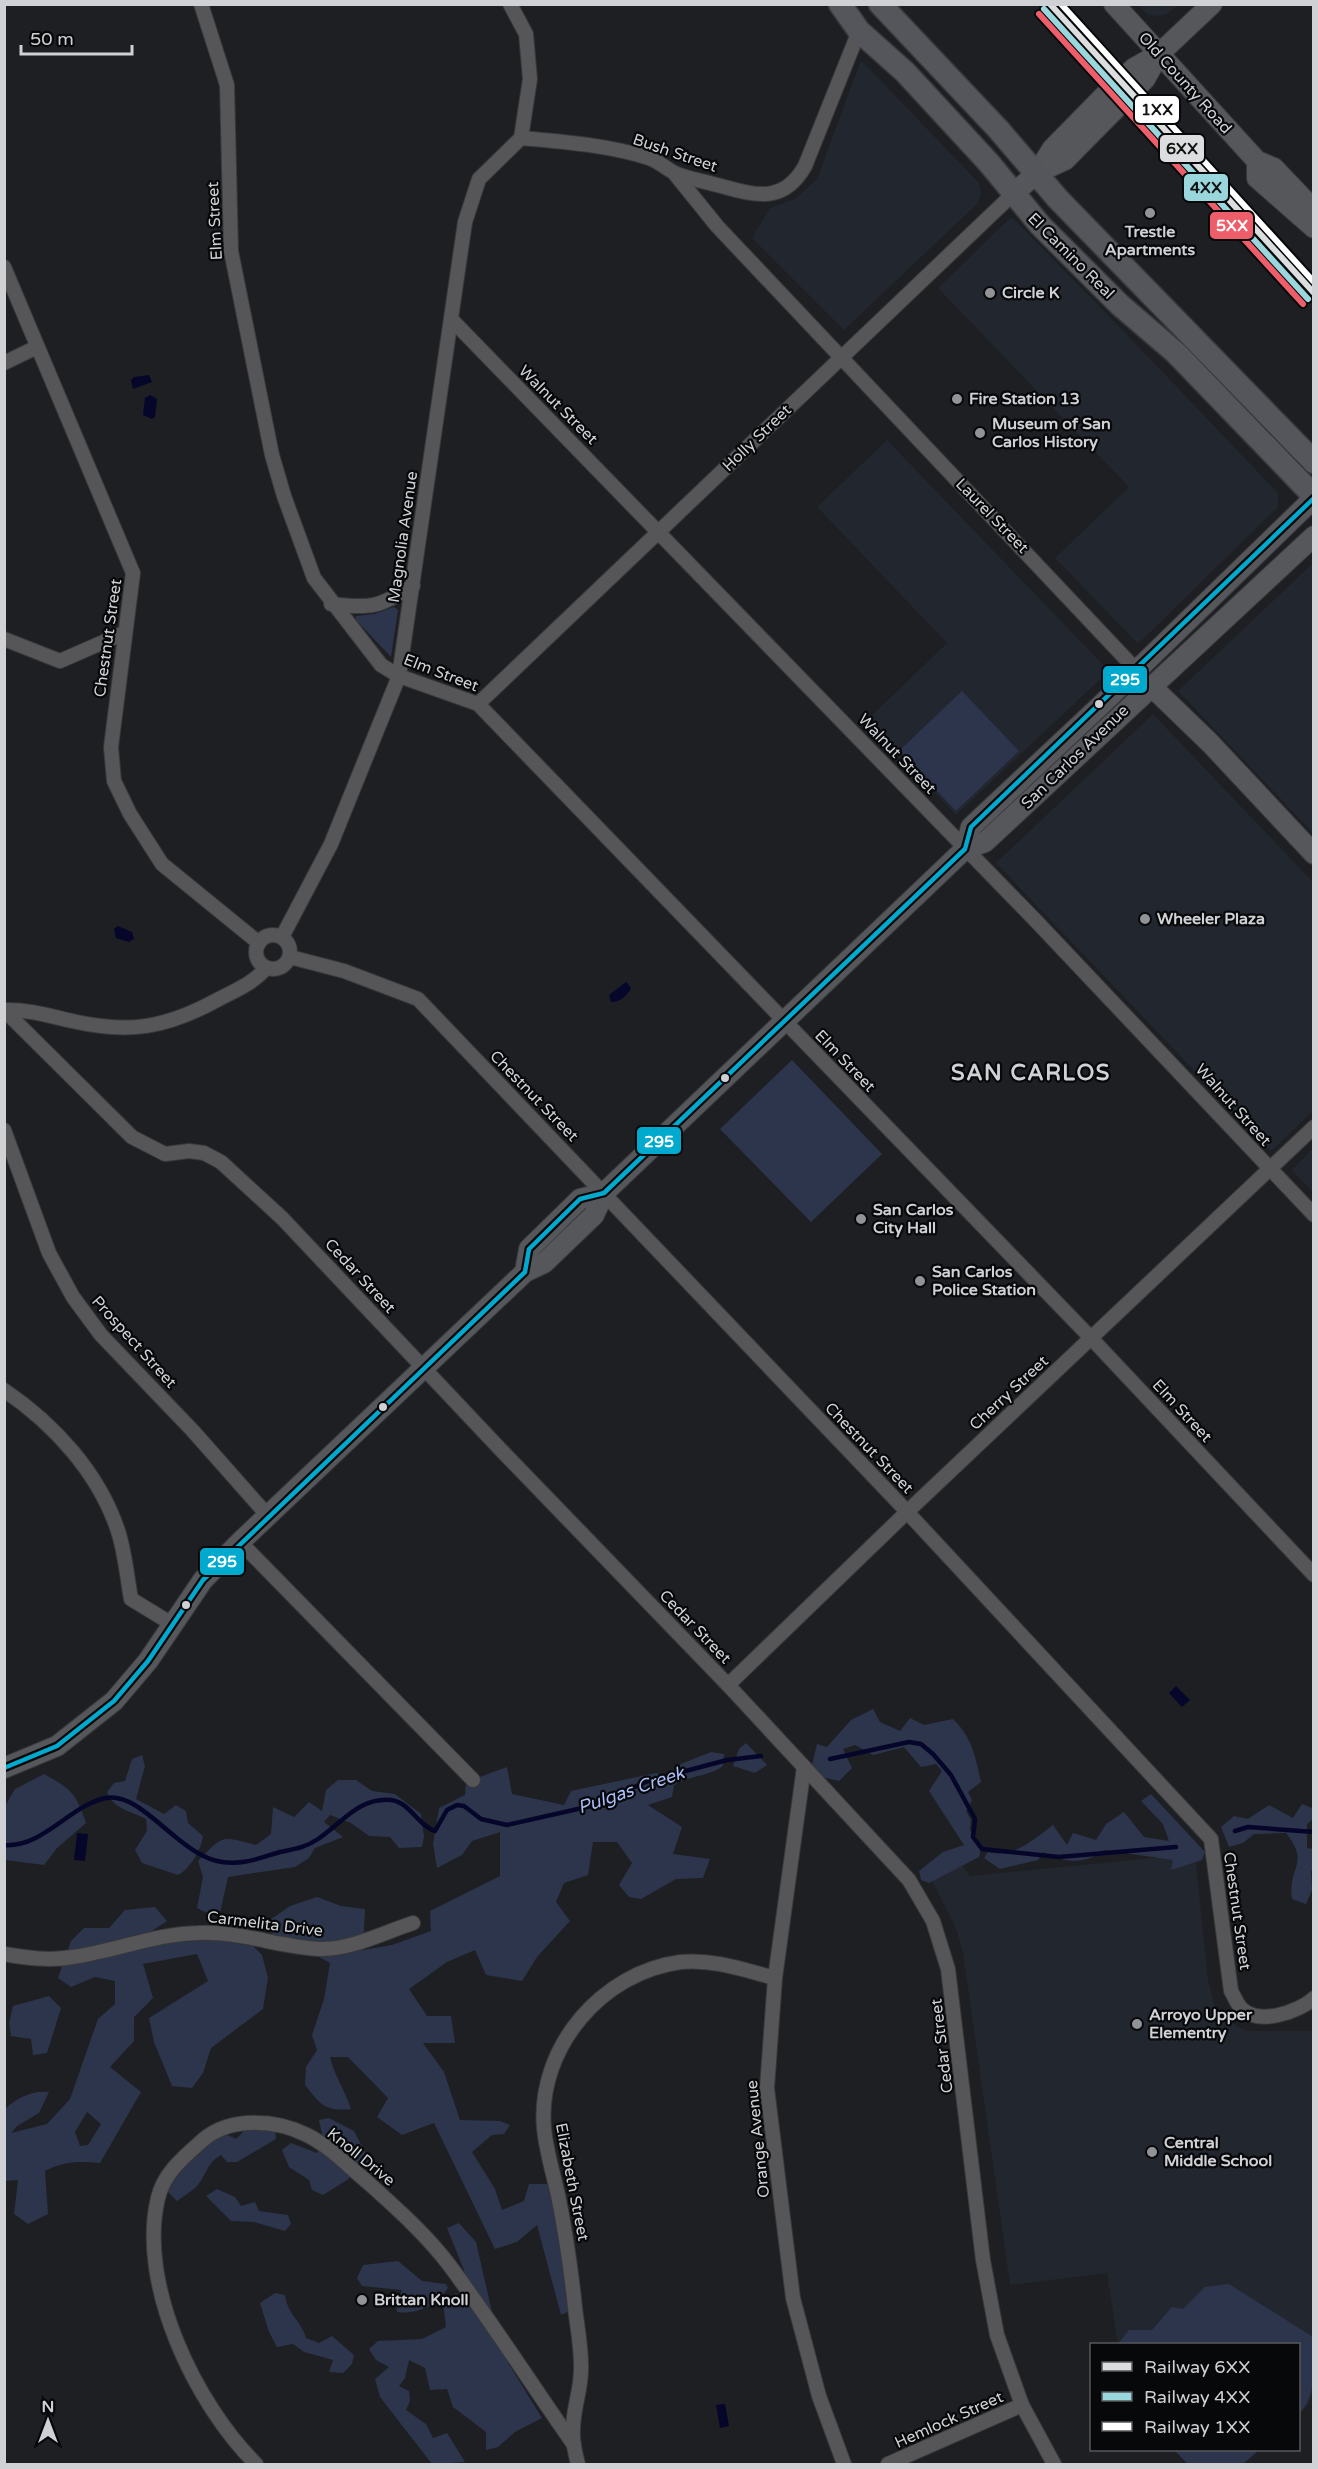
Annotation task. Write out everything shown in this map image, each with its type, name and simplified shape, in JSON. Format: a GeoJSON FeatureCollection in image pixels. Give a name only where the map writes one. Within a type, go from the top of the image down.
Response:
{"type":"FeatureCollection","features":[{"type":"Feature","properties":{"kind":"main road","name":"El Camino Real"},"geometry":{"type":"LineString","coordinates":[[840,4],[859,32],[905,72],[941,110],[1070,256],[1120,305],[1176,353],[1314,497]]}},
{"type":"Feature","properties":{"kind":"main road","name":"El Camino Real"},"geometry":{"type":"LineString","coordinates":[[880,4],[1037,173],[1070,212],[1314,462]]}},
{"type":"Feature","properties":{"kind":"main road","name":"Old County Road"},"geometry":{"type":"LineString","coordinates":[[1114,4],[1257,161],[1274,168],[1314,210]]}},
{"type":"Feature","properties":{"kind":"main road","name":"Holly Street"},"geometry":{"type":"LineString","coordinates":[[1013,194],[1037,173],[1052,149],[1105,95],[1134,68],[1159,54],[1212,4]]}},
{"type":"Feature","properties":{"kind":"main road","name":"Old County Road"},"geometry":{"type":"LineString","coordinates":[[1257,161],[1257,178],[1314,228]]}},
{"type":"Feature","properties":{"kind":"main road","name":"San Carlos Avenue"},"geometry":{"type":"LineString","coordinates":[[965,849],[971,827],[1137,670],[1314,497]]}},
{"type":"Feature","properties":{"kind":"main road","name":"San Carlos Avenue"},"geometry":{"type":"LineString","coordinates":[[4,1768],[57,1746],[114,1701],[148,1661],[203,1580],[240,1542],[525,1272],[544,1263],[594,1215],[604,1192],[965,849],[986,842],[1150,685],[1314,536]]}},
{"type":"Feature","properties":{"kind":"main road","name":"Laurel Street"},"geometry":{"type":"LineString","coordinates":[[1150,685],[1210,743],[1314,854]]}},
{"type":"Feature","properties":{"kind":"street","name":"Elm Street"},"geometry":{"type":"LineString","coordinates":[[201,4],[227,85],[231,251],[272,455],[284,496],[314,578],[332,604],[381,665],[399,676],[478,704],[1091,1338],[1314,1575]]}},
{"type":"Feature","properties":{"kind":"street"},"geometry":{"type":"LineString","coordinates":[[510,4],[526,34],[530,79],[521,138]]}},
{"type":"Feature","properties":{"kind":"street","name":"Bush Street"},"geometry":{"type":"LineString","coordinates":[[521,138],[599,146],[652,159],[675,174],[753,194],[771,194],[786,189],[798,178],[806,166],[859,32]]}},
{"type":"Feature","properties":{"kind":"street","name":"Magnolia Avenue"},"geometry":{"type":"LineString","coordinates":[[282,938],[332,844],[399,676],[465,222],[479,179],[521,138]]}},
{"type":"Feature","properties":{"kind":"street","name":"Laurel Street"},"geometry":{"type":"LineString","coordinates":[[675,174],[717,226],[1150,685]]}},
{"type":"Feature","properties":{"kind":"street","name":"Holly Street"},"geometry":{"type":"LineString","coordinates":[[478,704],[1013,194]]}},
{"type":"Feature","properties":{"kind":"street","name":"Chestnut Street"},"geometry":{"type":"LineString","coordinates":[[4,267],[134,573],[124,633],[111,747],[114,782],[130,814],[162,864],[259,943]]}},
{"type":"Feature","properties":{"kind":"street","name":"Walnut Street"},"geometry":{"type":"LineString","coordinates":[[452,320],[659,531],[1188,1080],[1268,1169],[1314,1215]]}},
{"type":"Feature","properties":{"kind":"street"},"geometry":{"type":"LineString","coordinates":[[4,363],[37,347]]}},
{"type":"Feature","properties":{"kind":"street"},"geometry":{"type":"LineString","coordinates":[[332,604],[365,608],[392,599],[413,586]]}},
{"type":"Feature","properties":{"kind":"street"},"geometry":{"type":"LineString","coordinates":[[4,639],[60,661],[124,633]]}},
{"type":"Feature","properties":{"kind":"street"},"geometry":{"type":"LineString","coordinates":[[5,1010],[33,1012],[105,1028],[142,1028],[198,1010],[259,977],[266,968],[283,966],[290,957],[289,946],[282,938],[274,935],[265,937],[259,943],[258,960],[266,968]]}},
{"type":"Feature","properties":{"kind":"street","name":"Chestnut Street"},"geometry":{"type":"LineString","coordinates":[[290,957],[344,971],[418,999],[907,1512],[1211,1839],[1232,1991],[1241,2009],[1258,2016],[1275,2015],[1305,2005],[1314,1998]]}},
{"type":"Feature","properties":{"kind":"street","name":"Cedar Street"},"geometry":{"type":"LineString","coordinates":[[5,1010],[132,1137],[165,1154],[189,1151],[204,1153],[221,1162],[282,1218],[423,1369],[729,1685],[909,1880],[933,1921],[942,1946],[952,1992],[989,2299],[997,2335],[1022,2405],[1054,2464]]}},
{"type":"Feature","properties":{"kind":"street","name":"Cherry Street"},"geometry":{"type":"LineString","coordinates":[[729,1685],[907,1512],[1314,1127]]}},
{"type":"Feature","properties":{"kind":"street","name":"Prospect Street"},"geometry":{"type":"LineString","coordinates":[[4,1130],[49,1253],[72,1297],[101,1335],[193,1431],[268,1517]]}},
{"type":"Feature","properties":{"kind":"street"},"geometry":{"type":"LineString","coordinates":[[4,1390],[24,1404],[70,1447],[87,1468],[118,1531],[130,1599],[172,1624]]}},
{"type":"Feature","properties":{"kind":"street"},"geometry":{"type":"LineString","coordinates":[[240,1542],[473,1779]]}},
{"type":"Feature","properties":{"kind":"street","name":"Orange Avenue"},"geometry":{"type":"LineString","coordinates":[[804,1767],[775,1978],[767,2088],[793,2298],[810,2366],[844,2464]]}},
{"type":"Feature","properties":{"kind":"street","name":"Carmelita Drive"},"geometry":{"type":"LineString","coordinates":[[4,1954],[33,1959],[72,1957],[164,1935],[199,1933],[234,1935],[321,1949],[340,1947],[412,1923]]}},
{"type":"Feature","properties":{"kind":"street","name":"Elizabeth Street"},"geometry":{"type":"LineString","coordinates":[[578,2464],[573,2427],[579,2399],[581,2369],[568,2244],[544,2128],[544,2102],[552,2064],[574,2024],[597,2000],[630,1979],[649,1971],[681,1962],[715,1962],[775,1978]]}},
{"type":"Feature","properties":{"kind":"street","name":"Knoll Drive"},"geometry":{"type":"LineString","coordinates":[[256,2464],[217,2417],[176,2344],[154,2269],[153,2236],[158,2197],[175,2164],[210,2134],[241,2123],[282,2125],[308,2136],[332,2151],[397,2208],[449,2265],[574,2445]]}},
{"type":"Feature","properties":{"kind":"street","name":"Hemlock Street"},"geometry":{"type":"LineString","coordinates":[[888,2464],[1022,2405]]}},
{"type":"Feature","properties":{"kind":"shaded area"},"geometry":{"type":"Polygon","coordinates":[[[1138,5],[1178,5],[1167,14],[1157,16],[1148,15],[1138,5]]]}},
{"type":"Feature","properties":{"kind":"shaded area"},"geometry":{"type":"Polygon","coordinates":[[[861,60],[979,183],[981,194],[977,204],[844,330],[752,238],[770,208],[795,199],[817,179],[861,60]]]}},
{"type":"Feature","properties":{"kind":"shaded area"},"geometry":{"type":"Polygon","coordinates":[[[1010,218],[1014,219],[1134,342],[1278,493],[1278,507],[1138,644],[1055,558],[1129,487],[938,288],[1010,218]]]}},
{"type":"Feature","properties":{"kind":"shaded area"},"geometry":{"type":"Polygon","coordinates":[[[149,375],[152,382],[133,389],[131,380],[134,377],[149,375]]]}},
{"type":"Feature","properties":{"kind":"shaded area"},"geometry":{"type":"Polygon","coordinates":[[[150,395],[157,399],[155,417],[152,419],[143,415],[145,398],[150,395]]]}},
{"type":"Feature","properties":{"kind":"shaded area"},"geometry":{"type":"Polygon","coordinates":[[[887,440],[1109,671],[956,815],[866,721],[947,643],[817,507],[887,440]]]}},
{"type":"Feature","properties":{"kind":"shaded area"},"geometry":{"type":"Polygon","coordinates":[[[1313,563],[1313,833],[1178,691],[1313,563]]]}},
{"type":"Feature","properties":{"kind":"shaded area"},"geometry":{"type":"Polygon","coordinates":[[[394,607],[398,610],[391,657],[356,620],[356,616],[374,614],[394,607]]]}},
{"type":"Feature","properties":{"kind":"shaded area"},"geometry":{"type":"Polygon","coordinates":[[[962,691],[1019,751],[956,811],[899,751],[962,691]]]}},
{"type":"Feature","properties":{"kind":"shaded area"},"geometry":{"type":"Polygon","coordinates":[[[1153,714],[1313,882],[1313,1111],[1271,1151],[996,863],[1153,714]]]}},
{"type":"Feature","properties":{"kind":"shaded area"},"geometry":{"type":"Polygon","coordinates":[[[118,926],[132,932],[134,939],[129,942],[116,938],[114,929],[118,926]]]}},
{"type":"Feature","properties":{"kind":"shaded area"},"geometry":{"type":"Polygon","coordinates":[[[626,982],[631,988],[627,994],[620,1000],[611,1002],[609,995],[626,982]]]}},
{"type":"Feature","properties":{"kind":"shaded area"},"geometry":{"type":"Polygon","coordinates":[[[792,1060],[882,1154],[811,1222],[720,1129],[792,1060]]]}},
{"type":"Feature","properties":{"kind":"shaded area"},"geometry":{"type":"Polygon","coordinates":[[[1313,1149],[1313,1192],[1292,1170],[1313,1149]]]}},
{"type":"Feature","properties":{"kind":"shaded area"},"geometry":{"type":"Polygon","coordinates":[[[1176,1686],[1190,1700],[1182,1707],[1169,1693],[1176,1686]]]}},
{"type":"Feature","properties":{"kind":"shaded area"},"geometry":{"type":"Polygon","coordinates":[[[873,1709],[880,1722],[900,1731],[910,1718],[924,1725],[953,1719],[965,1733],[975,1756],[981,1782],[968,1792],[972,1800],[966,1811],[971,1820],[970,1830],[980,1846],[979,1857],[929,1883],[921,1880],[919,1871],[943,1852],[964,1845],[929,1791],[942,1771],[936,1764],[921,1767],[904,1747],[873,1755],[855,1745],[843,1749],[852,1768],[839,1781],[822,1777],[812,1765],[817,1744],[827,1747],[851,1720],[873,1709]]]}},
{"type":"Feature","properties":{"kind":"shaded area"},"geometry":{"type":"Polygon","coordinates":[[[746,1743],[767,1765],[755,1773],[733,1766],[739,1749],[746,1743]]]}},
{"type":"Feature","properties":{"kind":"shaded area"},"geometry":{"type":"Polygon","coordinates":[[[711,1752],[724,1754],[723,1766],[674,1785],[672,1797],[648,1805],[682,1827],[673,1854],[710,1859],[703,1878],[676,1879],[641,1899],[629,1897],[619,1885],[632,1863],[617,1842],[593,1842],[588,1875],[564,1883],[556,1902],[570,1921],[537,1957],[522,1981],[486,1975],[475,1950],[447,1962],[409,1989],[427,2016],[451,2016],[455,2043],[423,2043],[444,2072],[460,2120],[500,2121],[510,2125],[504,2134],[492,2135],[472,2152],[495,2189],[502,2210],[524,2201],[529,2184],[547,2184],[558,2219],[571,2310],[561,2315],[537,2225],[517,2242],[495,2249],[434,2123],[402,2135],[377,2117],[388,2098],[348,2057],[330,2057],[351,2109],[329,2108],[305,2085],[306,2067],[317,2050],[312,2035],[324,1999],[330,1963],[317,1956],[292,1953],[263,1925],[290,1906],[317,1897],[341,1906],[365,1909],[363,1950],[392,1945],[431,1931],[430,1911],[500,1876],[500,1832],[472,1841],[462,1855],[437,1868],[433,1844],[439,1808],[465,1795],[466,1782],[507,1767],[512,1794],[564,1805],[571,1791],[656,1773],[670,1778],[681,1764],[711,1752]]]}},
{"type":"Feature","properties":{"kind":"shaded area"},"geometry":{"type":"Polygon","coordinates":[[[142,1755],[145,1766],[136,1799],[164,1814],[176,1805],[186,1811],[188,1823],[203,1836],[194,1858],[178,1875],[142,1863],[135,1850],[147,1831],[146,1819],[118,1806],[107,1792],[114,1783],[125,1781],[132,1759],[142,1755]]]}},
{"type":"Feature","properties":{"kind":"shaded area"},"geometry":{"type":"Polygon","coordinates":[[[44,1774],[67,1788],[79,1805],[86,1823],[57,1848],[44,1865],[5,1860],[5,1806],[15,1789],[44,1774]]]}},
{"type":"Feature","properties":{"kind":"shaded area"},"geometry":{"type":"Polygon","coordinates":[[[338,1780],[356,1780],[372,1791],[395,1794],[421,1814],[424,1837],[422,1847],[399,1848],[390,1837],[369,1836],[351,1823],[330,1815],[324,1822],[343,1837],[315,1848],[309,1858],[295,1867],[228,1877],[220,1913],[209,1914],[197,1908],[203,1877],[198,1861],[213,1846],[229,1839],[256,1845],[271,1834],[273,1807],[294,1817],[309,1802],[322,1811],[326,1790],[338,1780]]]}},
{"type":"Feature","properties":{"kind":"shaded area"},"geometry":{"type":"Polygon","coordinates":[[[1151,1794],[1205,1852],[1202,1860],[1171,1870],[1173,1860],[1104,1850],[1090,1858],[1074,1861],[1043,1852],[1038,1860],[1000,1869],[984,1858],[988,1852],[1006,1853],[1015,1850],[1031,1842],[1053,1825],[1067,1845],[1073,1833],[1096,1840],[1106,1824],[1124,1812],[1144,1837],[1169,1841],[1163,1824],[1141,1801],[1151,1794]]]}},
{"type":"Feature","properties":{"kind":"shaded area"},"geometry":{"type":"Polygon","coordinates":[[[1302,1804],[1312,1808],[1313,1819],[1307,1824],[1307,1848],[1313,1849],[1314,1870],[1311,1871],[1312,1890],[1306,1904],[1292,1899],[1292,1880],[1298,1859],[1293,1843],[1286,1833],[1254,1834],[1243,1843],[1229,1847],[1221,1827],[1234,1816],[1248,1819],[1269,1805],[1293,1818],[1302,1804]]]}},
{"type":"Feature","properties":{"kind":"shaded area"},"geometry":{"type":"Polygon","coordinates":[[[77,1833],[88,1834],[85,1861],[74,1860],[77,1833]]]}},
{"type":"Feature","properties":{"kind":"shaded area","name":"Central Middle School"},"geometry":{"type":"Polygon","coordinates":[[[1195,1854],[1208,1980],[1215,2006],[1225,2019],[1246,2031],[1313,2031],[1314,2387],[1309,2404],[1300,2413],[1300,2343],[1118,2343],[1107,2273],[1010,2285],[963,1952],[955,1926],[930,1877],[958,1860],[970,1876],[1195,1854]]]}},
{"type":"Feature","properties":{"kind":"shaded area"},"geometry":{"type":"Polygon","coordinates":[[[155,1907],[167,1921],[146,1935],[159,1943],[215,1940],[253,1946],[262,1955],[268,1978],[263,2009],[211,2048],[203,2073],[192,2088],[172,2086],[154,2042],[149,2018],[208,1981],[197,1954],[143,1964],[153,1998],[134,2017],[134,2041],[110,2067],[141,2092],[100,2163],[72,2162],[45,2171],[48,2214],[28,2224],[14,2214],[18,2180],[5,2181],[5,2109],[14,2101],[25,2096],[37,2092],[49,2092],[39,2113],[17,2126],[11,2133],[47,2124],[70,2099],[98,2019],[115,2004],[115,1981],[95,1977],[71,1987],[58,1978],[71,1941],[84,1928],[109,1928],[125,1910],[155,1907]],[[87,2112],[75,2132],[80,2146],[88,2145],[101,2124],[87,2112]]]}},
{"type":"Feature","properties":{"kind":"shaded area"},"geometry":{"type":"Polygon","coordinates":[[[49,1996],[61,2008],[47,2053],[33,2055],[31,2039],[11,2036],[9,2023],[13,2006],[49,1996]]]}},
{"type":"Feature","properties":{"kind":"shaded area"},"geometry":{"type":"Polygon","coordinates":[[[329,2118],[354,2131],[369,2160],[347,2180],[323,2195],[312,2190],[309,2180],[289,2167],[282,2150],[291,2143],[317,2153],[323,2139],[319,2120],[329,2118]]]}},
{"type":"Feature","properties":{"kind":"shaded area"},"geometry":{"type":"Polygon","coordinates":[[[248,2127],[275,2130],[276,2139],[237,2162],[227,2162],[221,2155],[216,2158],[209,2165],[197,2186],[177,2201],[167,2191],[177,2167],[200,2154],[211,2137],[226,2134],[236,2139],[248,2127]]]}},
{"type":"Feature","properties":{"kind":"shaded area"},"geometry":{"type":"Polygon","coordinates":[[[217,2189],[235,2197],[241,2206],[255,2202],[259,2211],[288,2215],[291,2224],[285,2231],[254,2222],[231,2221],[206,2196],[217,2189]]]}},
{"type":"Feature","properties":{"kind":"shaded area"},"geometry":{"type":"Polygon","coordinates":[[[459,2223],[476,2242],[492,2312],[507,2361],[542,2418],[515,2432],[498,2447],[486,2450],[486,2432],[453,2407],[447,2389],[430,2390],[425,2368],[409,2360],[405,2378],[399,2386],[409,2391],[410,2401],[406,2410],[426,2424],[433,2438],[447,2433],[465,2462],[432,2464],[380,2397],[375,2379],[389,2367],[376,2360],[369,2349],[378,2341],[422,2339],[446,2327],[443,2303],[456,2293],[467,2303],[464,2270],[447,2228],[459,2223]]]}},
{"type":"Feature","properties":{"kind":"shaded area"},"geometry":{"type":"Polygon","coordinates":[[[398,2261],[422,2281],[446,2284],[448,2288],[426,2308],[412,2312],[397,2312],[396,2303],[402,2290],[362,2286],[357,2278],[363,2265],[398,2261]]]}},
{"type":"Feature","properties":{"kind":"shaded area"},"geometry":{"type":"Polygon","coordinates":[[[1229,2284],[1313,2337],[1314,2378],[1309,2397],[1300,2413],[1300,2343],[1119,2343],[1129,2330],[1152,2330],[1172,2307],[1183,2309],[1205,2287],[1229,2284]]]}},
{"type":"Feature","properties":{"kind":"shaded area"},"geometry":{"type":"Polygon","coordinates":[[[275,2293],[285,2295],[289,2308],[306,2338],[319,2343],[332,2336],[354,2355],[352,2364],[343,2373],[329,2372],[333,2360],[304,2352],[293,2344],[277,2347],[269,2332],[260,2303],[275,2293]]]}},
{"type":"Feature","properties":{"kind":"shaded area"},"geometry":{"type":"Polygon","coordinates":[[[725,2404],[729,2426],[720,2428],[716,2405],[725,2404]]]}},
{"type":"Feature","properties":{"kind":"shaded area"},"geometry":{"type":"Polygon","coordinates":[[[1175,2451],[1258,2451],[1243,2464],[1188,2464],[1175,2451]]]}},
{"type":"Feature","properties":{"kind":"waterway","name":"Pulgas Creek"},"geometry":{"type":"LineString","coordinates":[[830,1759],[909,1742],[921,1744],[951,1775],[975,1819],[973,1837],[982,1849],[1059,1857],[1176,1847]]}},
{"type":"Feature","properties":{"kind":"waterway","name":"Pulgas Creek"},"geometry":{"type":"LineString","coordinates":[[4,1845],[31,1840],[93,1802],[106,1798],[120,1798],[133,1804],[206,1857],[222,1862],[245,1862],[309,1844],[360,1807],[380,1800],[391,1800],[404,1805],[435,1831],[447,1810],[457,1805],[464,1806],[481,1819],[507,1825],[591,1806],[648,1781],[727,1760],[761,1756]]}},
{"type":"Feature","properties":{"kind":"waterway","name":"Pulgas Creek"},"geometry":{"type":"LineString","coordinates":[[1235,1831],[1248,1827],[1314,1832]]}},
{"type":"Feature","properties":{"kind":"rail line","name":"6XX"},"geometry":{"type":"LineString","coordinates":[[1050,4],[1314,293]]}},
{"type":"Feature","properties":{"kind":"rail line","name":"1XX"},"geometry":{"type":"LineString","coordinates":[[1061,4],[1314,282]]}},
{"type":"Feature","properties":{"kind":"rail line","name":"4XX"},"geometry":{"type":"LineString","coordinates":[[1044,9],[1308,299]]}},
{"type":"Feature","properties":{"kind":"transit line","name":"5XX"},"geometry":{"type":"LineString","coordinates":[[1039,14],[1303,304]]}},
{"type":"Feature","properties":{"kind":"transit line","name":"295"},"geometry":{"type":"LineString","coordinates":[[4,1768],[57,1746],[114,1701],[148,1661],[203,1580],[525,1272],[529,1249],[580,1199],[604,1193],[965,849],[971,827],[1314,498]]}},
{"type":"Feature","properties":{"kind":"place","name":"Trestle Apartments"},"geometry":{"type":"Point","coordinates":[1150,213]}},
{"type":"Feature","properties":{"kind":"place","name":"Circle K"},"geometry":{"type":"Point","coordinates":[990,293]}},
{"type":"Feature","properties":{"kind":"place","name":"Fire Station 13"},"geometry":{"type":"Point","coordinates":[957,399]}},
{"type":"Feature","properties":{"kind":"place","name":"Museum of San Carlos History"},"geometry":{"type":"Point","coordinates":[980,433]}},
{"type":"Feature","properties":{"kind":"place","name":"Wheeler Plaza"},"geometry":{"type":"Point","coordinates":[1145,919]}},
{"type":"Feature","properties":{"kind":"place","name":"San Carlos City Hall"},"geometry":{"type":"Point","coordinates":[861,1219]}},
{"type":"Feature","properties":{"kind":"place","name":"San Carlos Police Station"},"geometry":{"type":"Point","coordinates":[920,1281]}},
{"type":"Feature","properties":{"kind":"place","name":"Arroyo Upper Elementry"},"geometry":{"type":"Point","coordinates":[1137,2024]}},
{"type":"Feature","properties":{"kind":"place","name":"Central Middle School"},"geometry":{"type":"Point","coordinates":[1152,2152]}},
{"type":"Feature","properties":{"kind":"place","name":"Brittan Knoll"},"geometry":{"type":"Point","coordinates":[362,2300]}},
{"type":"Feature","properties":{"kind":"district","name":"SAN CARLOS"},"geometry":{"type":"Point","coordinates":[1031,1073]}}]}
